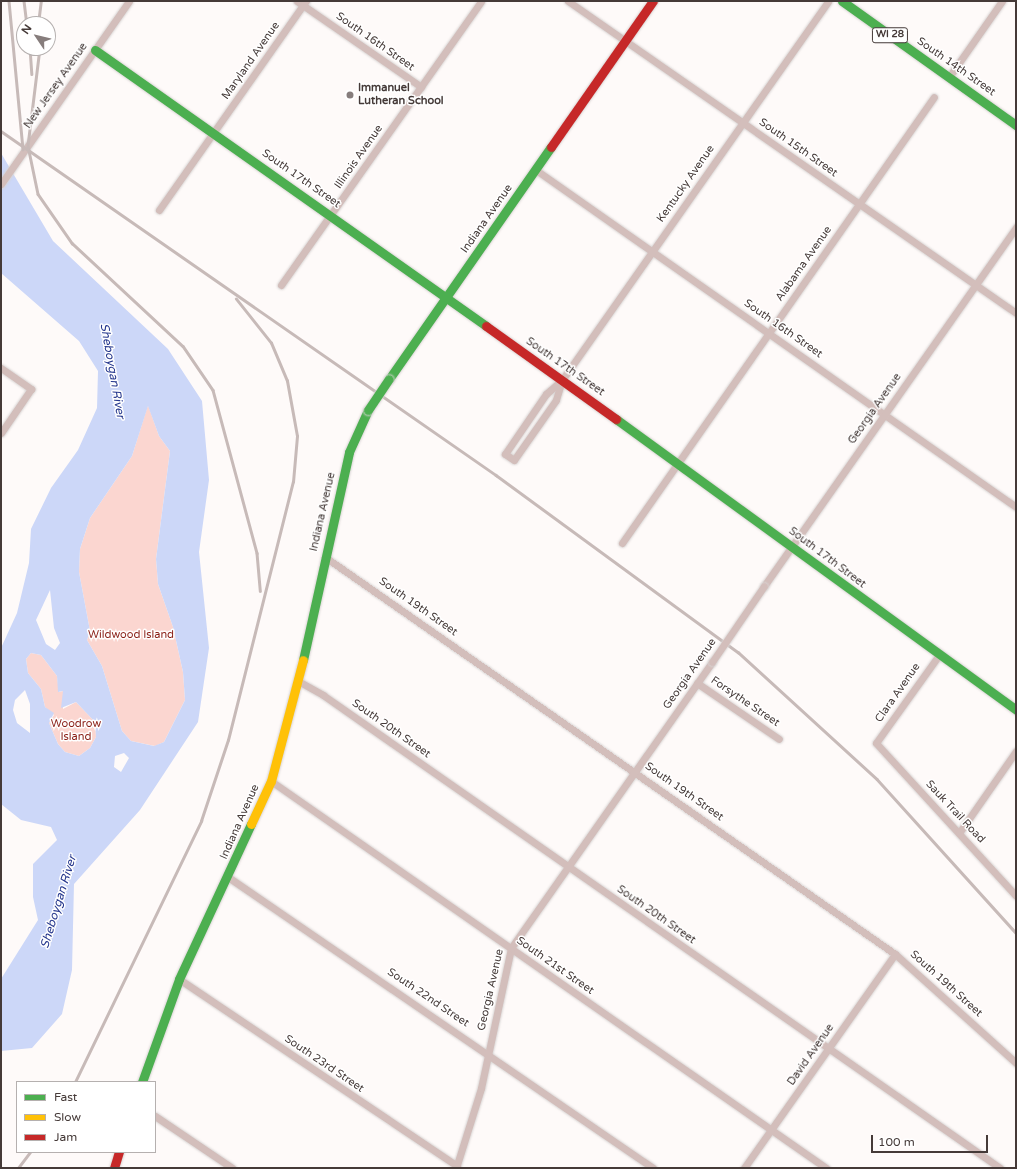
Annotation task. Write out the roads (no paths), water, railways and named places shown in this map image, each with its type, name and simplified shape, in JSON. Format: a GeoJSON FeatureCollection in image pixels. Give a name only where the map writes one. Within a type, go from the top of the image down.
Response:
{"type":"FeatureCollection","features":[{"type":"Feature","properties":{"kind":"main road","name":"Indiana Avenue"},"geometry":{"type":"LineString","coordinates":[[142,1081],[179,979],[228,877],[271,780],[298,682],[349,452],[368,410],[651,4],[657,1]]}},
{"type":"Feature","properties":{"kind":"main road","name":"South 14th Street"},"geometry":{"type":"LineString","coordinates":[[842,1],[1016,125]]}},
{"type":"Feature","properties":{"kind":"main road","name":"South 17th Street"},"geometry":{"type":"LineString","coordinates":[[95,50],[332,216],[562,380],[1016,710]]}},
{"type":"Feature","properties":{"kind":"main road"},"geometry":{"type":"LineString","coordinates":[[114,1168],[119,1153]]}},
{"type":"Feature","properties":{"kind":"street","name":"New Jersey Avenue"},"geometry":{"type":"LineString","coordinates":[[1,184],[129,1]]}},
{"type":"Feature","properties":{"kind":"street","name":"Illinois Avenue"},"geometry":{"type":"LineString","coordinates":[[281,285],[332,216],[481,1]]}},
{"type":"Feature","properties":{"kind":"street","name":"South 15th Street"},"geometry":{"type":"LineString","coordinates":[[568,1],[1016,313]]}},
{"type":"Feature","properties":{"kind":"street","name":"Kentucky Avenue"},"geometry":{"type":"LineString","coordinates":[[562,380],[556,400],[514,460],[505,454],[546,394],[562,380],[828,1]]}},
{"type":"Feature","properties":{"kind":"street"},"geometry":{"type":"LineString","coordinates":[[949,77],[1002,1]]}},
{"type":"Feature","properties":{"kind":"street","name":"South 16th Street"},"geometry":{"type":"LineString","coordinates":[[302,2],[421,87]]}},
{"type":"Feature","properties":{"kind":"street","name":"Maryland Avenue"},"geometry":{"type":"LineString","coordinates":[[159,210],[214,133],[302,2]]}},
{"type":"Feature","properties":{"kind":"street","name":"Alabama Avenue"},"geometry":{"type":"LineString","coordinates":[[622,543],[934,97]]}},
{"type":"Feature","properties":{"kind":"street","name":"South 16th Street"},"geometry":{"type":"LineString","coordinates":[[536,170],[886,414],[1016,508]]}},
{"type":"Feature","properties":{"kind":"street","name":"Georgia Avenue"},"geometry":{"type":"LineString","coordinates":[[457,1167],[489,1053],[511,948],[1016,227]]}},
{"type":"Feature","properties":{"kind":"street"},"geometry":{"type":"LineString","coordinates":[[1,368],[31,389],[1,433]]}},
{"type":"Feature","properties":{"kind":"street","name":"South 19th Street"},"geometry":{"type":"LineString","coordinates":[[325,557],[635,771],[895,954],[1016,1063]]}},
{"type":"Feature","properties":{"kind":"street","name":"Clara Avenue"},"geometry":{"type":"LineString","coordinates":[[876,743],[939,655]]}},
{"type":"Feature","properties":{"kind":"street","name":"South 20th Street"},"geometry":{"type":"LineString","coordinates":[[298,682],[323,695],[1000,1168]]}},
{"type":"Feature","properties":{"kind":"street","name":"Forsythe Street"},"geometry":{"type":"LineString","coordinates":[[697,683],[780,739]]}},
{"type":"Feature","properties":{"kind":"street","name":"Sauk Trail Road"},"geometry":{"type":"LineString","coordinates":[[876,743],[960,833],[1016,896]]}},
{"type":"Feature","properties":{"kind":"street"},"geometry":{"type":"LineString","coordinates":[[960,833],[1016,751]]}},
{"type":"Feature","properties":{"kind":"street","name":"South 21st Street"},"geometry":{"type":"LineString","coordinates":[[271,780],[826,1168]]}},
{"type":"Feature","properties":{"kind":"street","name":"South 22nd Street"},"geometry":{"type":"LineString","coordinates":[[228,877],[489,1053],[653,1168]]}},
{"type":"Feature","properties":{"kind":"street","name":"David Avenue"},"geometry":{"type":"LineString","coordinates":[[744,1168],[895,954]]}},
{"type":"Feature","properties":{"kind":"street","name":"South 23rd Street"},"geometry":{"type":"LineString","coordinates":[[179,979],[457,1167]]}},
{"type":"Feature","properties":{"kind":"street"},"geometry":{"type":"LineString","coordinates":[[156,1117],[232,1168]]}},
{"type":"Feature","properties":{"kind":"water","name":"Sheboygan River"},"geometry":{"type":"Polygon","coordinates":[[[1,153],[53,241],[168,349],[202,401],[209,480],[199,552],[209,648],[198,722],[140,810],[74,884],[72,970],[62,1014],[32,1048],[1,1051],[1,979],[38,920],[33,897],[33,864],[57,840],[51,827],[21,820],[1,804],[1,648],[17,613],[29,563],[31,529],[51,488],[78,450],[97,408],[98,371],[79,341],[1,273],[1,153]],[[148,406],[132,456],[90,518],[80,549],[79,572],[90,631],[87,640],[102,666],[122,731],[131,741],[154,746],[164,742],[185,700],[183,672],[173,627],[158,584],[156,559],[170,451],[159,436],[148,406]],[[50,590],[36,620],[46,644],[55,650],[60,643],[54,628],[50,590]],[[31,653],[26,659],[28,673],[41,689],[45,707],[54,713],[49,723],[58,744],[65,752],[79,756],[90,748],[96,737],[95,722],[76,702],[61,708],[63,691],[58,692],[57,676],[41,655],[31,653]],[[25,690],[15,700],[13,710],[17,723],[30,733],[30,704],[25,690]],[[124,753],[115,756],[114,767],[121,772],[129,758],[124,753]]]}},
{"type":"Feature","properties":{"kind":"railway"},"geometry":{"type":"LineString","coordinates":[[9,1],[23,149]]}},
{"type":"Feature","properties":{"kind":"railway"},"geometry":{"type":"LineString","coordinates":[[24,1],[26,16]]}},
{"type":"Feature","properties":{"kind":"railway"},"geometry":{"type":"LineString","coordinates":[[39,16],[41,1]]}},
{"type":"Feature","properties":{"kind":"railway"},"geometry":{"type":"LineString","coordinates":[[31,56],[32,74]]}},
{"type":"Feature","properties":{"kind":"railway"},"geometry":{"type":"LineString","coordinates":[[39,56],[28,146],[38,194],[72,243],[183,346],[213,390],[257,553],[260,591]]}},
{"type":"Feature","properties":{"kind":"railway"},"geometry":{"type":"LineString","coordinates":[[1,131],[496,475],[738,652],[877,779],[1016,933]]}},
{"type":"Feature","properties":{"kind":"railway"},"geometry":{"type":"LineString","coordinates":[[75,1081],[201,821],[228,740],[293,482],[297,436],[287,381],[271,343],[236,299]]}},
{"type":"Feature","properties":{"kind":"railway"},"geometry":{"type":"LineString","coordinates":[[18,1168],[29,1153]]}},
{"type":"Feature","properties":{"kind":"place","name":"Immanuel Lutheran School"},"geometry":{"type":"Point","coordinates":[350,95]}},
{"type":"Feature","properties":{"kind":"park label","name":"Wildwood Island"},"geometry":{"type":"Point","coordinates":[131,635]}},
{"type":"Feature","properties":{"kind":"park label","name":"Woodrow Island"},"geometry":{"type":"Point","coordinates":[76,731]}}]}
